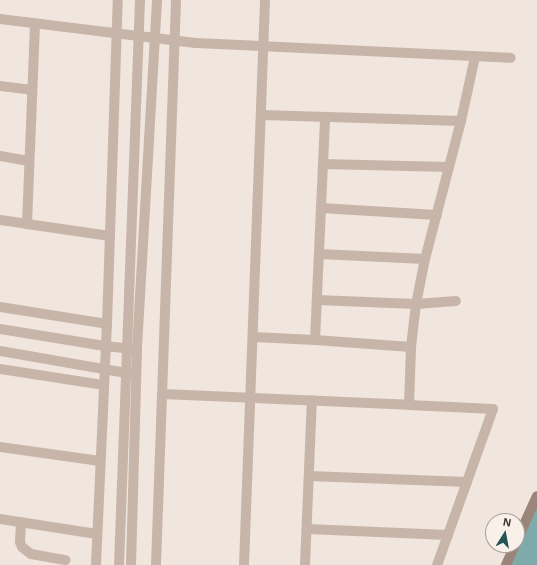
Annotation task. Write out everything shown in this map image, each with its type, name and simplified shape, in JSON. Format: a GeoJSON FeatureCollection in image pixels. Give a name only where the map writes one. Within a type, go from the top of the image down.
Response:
{"type":"FeatureCollection","features":[{"type":"Feature","properties":{"kind":"street"},"geometry":{"type":"LineString","coordinates":[[96,565],[103,385],[107,324],[118,0]]}},
{"type":"Feature","properties":{"kind":"street"},"geometry":{"type":"LineString","coordinates":[[131,565],[137,375],[132,348],[140,0]]}},
{"type":"Feature","properties":{"kind":"street"},"geometry":{"type":"LineString","coordinates":[[119,565],[126,373],[132,348],[156,39],[157,0]]}},
{"type":"Feature","properties":{"kind":"street"},"geometry":{"type":"LineString","coordinates":[[156,565],[176,0]]}},
{"type":"Feature","properties":{"kind":"street"},"geometry":{"type":"LineString","coordinates":[[244,565],[262,115],[265,0]]}},
{"type":"Feature","properties":{"kind":"street"},"geometry":{"type":"LineString","coordinates":[[0,19],[196,43],[511,58]]}},
{"type":"Feature","properties":{"kind":"street"},"geometry":{"type":"LineString","coordinates":[[27,224],[35,23]]}},
{"type":"Feature","properties":{"kind":"street"},"geometry":{"type":"LineString","coordinates":[[409,405],[411,347],[416,304],[425,259],[461,121],[475,57]]}},
{"type":"Feature","properties":{"kind":"street"},"geometry":{"type":"LineString","coordinates":[[0,86],[32,90]]}},
{"type":"Feature","properties":{"kind":"street"},"geometry":{"type":"LineString","coordinates":[[262,115],[461,121]]}},
{"type":"Feature","properties":{"kind":"street"},"geometry":{"type":"LineString","coordinates":[[315,340],[325,117]]}},
{"type":"Feature","properties":{"kind":"street"},"geometry":{"type":"LineString","coordinates":[[0,156],[29,161]]}},
{"type":"Feature","properties":{"kind":"street"},"geometry":{"type":"LineString","coordinates":[[323,164],[449,167]]}},
{"type":"Feature","properties":{"kind":"street"},"geometry":{"type":"LineString","coordinates":[[321,208],[437,214]]}},
{"type":"Feature","properties":{"kind":"street"},"geometry":{"type":"LineString","coordinates":[[0,220],[110,236]]}},
{"type":"Feature","properties":{"kind":"street"},"geometry":{"type":"LineString","coordinates":[[319,254],[425,259]]}},
{"type":"Feature","properties":{"kind":"street"},"geometry":{"type":"LineString","coordinates":[[317,300],[416,304],[456,301]]}},
{"type":"Feature","properties":{"kind":"street"},"geometry":{"type":"LineString","coordinates":[[0,307],[107,324]]}},
{"type":"Feature","properties":{"kind":"street"},"geometry":{"type":"LineString","coordinates":[[0,329],[105,346],[132,348]]}},
{"type":"Feature","properties":{"kind":"street"},"geometry":{"type":"LineString","coordinates":[[253,337],[411,347]]}},
{"type":"Feature","properties":{"kind":"street"},"geometry":{"type":"LineString","coordinates":[[0,351],[104,368],[137,375]]}},
{"type":"Feature","properties":{"kind":"street"},"geometry":{"type":"LineString","coordinates":[[0,369],[103,385]]}},
{"type":"Feature","properties":{"kind":"street"},"geometry":{"type":"LineString","coordinates":[[162,394],[493,409],[437,565]]}},
{"type":"Feature","properties":{"kind":"street"},"geometry":{"type":"LineString","coordinates":[[305,565],[312,400]]}},
{"type":"Feature","properties":{"kind":"street"},"geometry":{"type":"LineString","coordinates":[[0,447],[100,461]]}},
{"type":"Feature","properties":{"kind":"street"},"geometry":{"type":"LineString","coordinates":[[309,476],[467,482]]}},
{"type":"Feature","properties":{"kind":"street"},"geometry":{"type":"LineString","coordinates":[[525,522],[537,496]]}},
{"type":"Feature","properties":{"kind":"street"},"geometry":{"type":"LineString","coordinates":[[0,519],[97,534]]}},
{"type":"Feature","properties":{"kind":"street"},"geometry":{"type":"LineString","coordinates":[[21,522],[20,542],[22,547],[31,554],[65,560]]}},
{"type":"Feature","properties":{"kind":"street"},"geometry":{"type":"LineString","coordinates":[[306,529],[448,535]]}},
{"type":"Feature","properties":{"kind":"street"},"geometry":{"type":"LineString","coordinates":[[506,565],[511,553]]}},
{"type":"Feature","properties":{"kind":"water"},"geometry":{"type":"Polygon","coordinates":[[[537,493],[537,565],[502,565],[508,553],[525,553],[525,518],[537,493]]]}}]}
